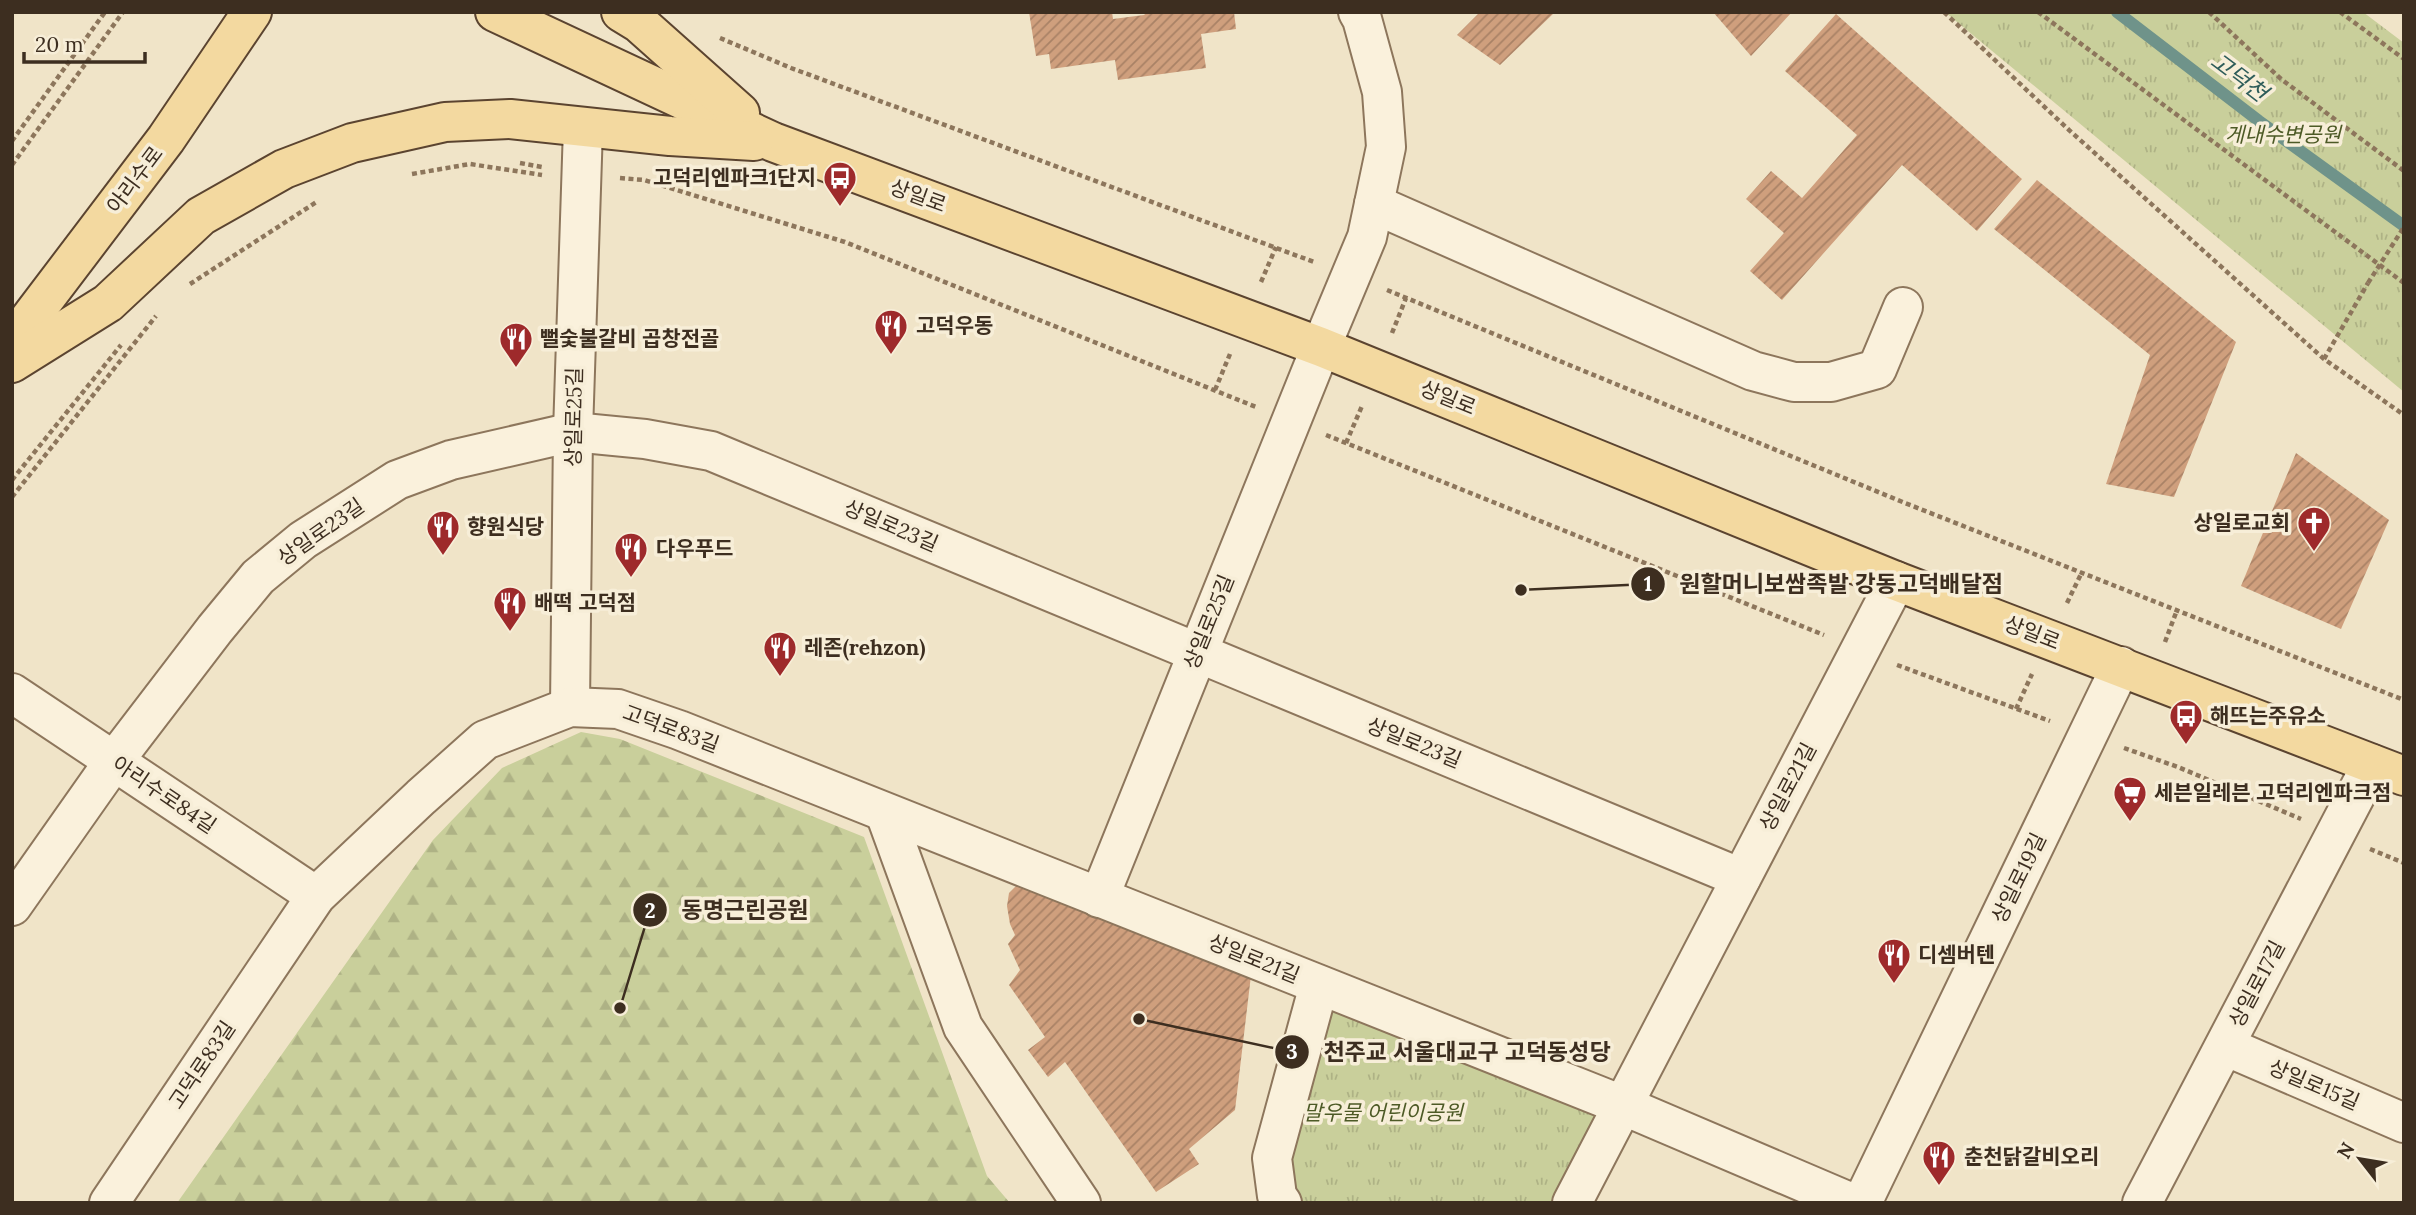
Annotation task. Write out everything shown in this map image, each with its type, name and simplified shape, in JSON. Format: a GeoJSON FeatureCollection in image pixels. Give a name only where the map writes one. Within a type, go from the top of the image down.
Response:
{"type":"FeatureCollection","features":[{"type":"Feature","properties":{"kind":"main road","name":"아리수로"},"geometry":{"type":"LineString","coordinates":[[12,342],[166,139],[252,12]]}},
{"type":"Feature","properties":{"kind":"main road","name":"상일로"},"geometry":{"type":"LineString","coordinates":[[495,12],[774,142],[1321,347],[1896,581],[2388,770]]}},
{"type":"Feature","properties":{"kind":"main road"},"geometry":{"type":"LineString","coordinates":[[621,12],[639,23],[774,142]]}},
{"type":"Feature","properties":{"kind":"main road"},"geometry":{"type":"LineString","coordinates":[[12,363],[108,303],[201,216],[284,169],[352,143],[446,122],[510,119],[670,136],[774,142]]}},
{"type":"Feature","properties":{"kind":"street","name":"상일로25길"},"geometry":{"type":"LineString","coordinates":[[1099,898],[1367,237],[1386,147],[1382,92],[1358,12]]}},
{"type":"Feature","properties":{"kind":"street","name":"상일로25길"},"geometry":{"type":"LineString","coordinates":[[570,707],[573,432],[583,128]]}},
{"type":"Feature","properties":{"kind":"street"},"geometry":{"type":"LineString","coordinates":[[1374,204],[1753,371],[1794,382],[1831,382],[1877,369],[1903,307]]}},
{"type":"Feature","properties":{"kind":"street","name":"상일로23길"},"geometry":{"type":"LineString","coordinates":[[12,906],[114,761],[258,577],[303,540],[397,480],[451,460],[573,432],[645,439],[711,451],[1741,878]]}},
{"type":"Feature","properties":{"kind":"street","name":"상일로21길"},"geometry":{"type":"LineString","coordinates":[[1572,1203],[1896,581]]}},
{"type":"Feature","properties":{"kind":"street","name":"상일로19길"},"geometry":{"type":"LineString","coordinates":[[1862,1203],[2121,666]]}},
{"type":"Feature","properties":{"kind":"street","name":"아리수로84길"},"geometry":{"type":"LineString","coordinates":[[12,694],[316,897]]}},
{"type":"Feature","properties":{"kind":"street","name":"고덕로83길"},"geometry":{"type":"LineString","coordinates":[[109,1203],[316,897],[485,740],[570,707],[618,709],[679,730],[885,813]]}},
{"type":"Feature","properties":{"kind":"street","name":"상일로17길"},"geometry":{"type":"LineString","coordinates":[[2142,1203],[2336,834],[2388,770]]}},
{"type":"Feature","properties":{"kind":"street"},"geometry":{"type":"LineString","coordinates":[[885,813],[963,1027],[1081,1203]]}},
{"type":"Feature","properties":{"kind":"street","name":"상일로21길"},"geometry":{"type":"LineString","coordinates":[[885,813],[1622,1105]]}},
{"type":"Feature","properties":{"kind":"street"},"geometry":{"type":"LineString","coordinates":[[1282,1203],[1277,1196],[1272,1158],[1318,985]]}},
{"type":"Feature","properties":{"kind":"street","name":"상일로15길"},"geometry":{"type":"LineString","coordinates":[[2225,1046],[2404,1123]]}},
{"type":"Feature","properties":{"kind":"street"},"geometry":{"type":"LineString","coordinates":[[1622,1105],[1852,1203]]}},
{"type":"Feature","properties":{"kind":"path"},"geometry":{"type":"LineString","coordinates":[[12,165],[123,12]]}},
{"type":"Feature","properties":{"kind":"path"},"geometry":{"type":"LineString","coordinates":[[1944,12],[2069,130],[2323,359],[2404,415]]}},
{"type":"Feature","properties":{"kind":"path"},"geometry":{"type":"LineString","coordinates":[[2038,12],[2404,283]]}},
{"type":"Feature","properties":{"kind":"path"},"geometry":{"type":"LineString","coordinates":[[2209,12],[2281,79],[2404,171]]}},
{"type":"Feature","properties":{"kind":"path"},"geometry":{"type":"LineString","coordinates":[[2340,12],[2404,59]]}},
{"type":"Feature","properties":{"kind":"path"},"geometry":{"type":"LineString","coordinates":[[12,141],[102,14]]}},
{"type":"Feature","properties":{"kind":"path"},"geometry":{"type":"LineString","coordinates":[[718,37],[791,68],[1351,275],[1905,503],[2404,700]]}},
{"type":"Feature","properties":{"kind":"path"},"geometry":{"type":"LineString","coordinates":[[512,162],[580,177]]}},
{"type":"Feature","properties":{"kind":"path"},"geometry":{"type":"LineString","coordinates":[[406,175],[470,164],[580,177],[644,180],[845,242],[1946,685],[2178,766],[2404,863]]}},
{"type":"Feature","properties":{"kind":"path"},"geometry":{"type":"LineString","coordinates":[[184,288],[322,199]]}},
{"type":"Feature","properties":{"kind":"path"},"geometry":{"type":"LineString","coordinates":[[2323,359],[2404,227]]}},
{"type":"Feature","properties":{"kind":"path"},"geometry":{"type":"LineString","coordinates":[[12,497],[164,306]]}},
{"type":"Feature","properties":{"kind":"path"},"geometry":{"type":"LineString","coordinates":[[12,480],[125,340]]}},
{"type":"Feature","properties":{"kind":"green space","name":"게내수변공원"},"geometry":{"type":"Polygon","coordinates":[[[1945,12],[2363,12],[2404,43],[2404,392],[1945,12]]]}},
{"type":"Feature","properties":{"kind":"green space"},"geometry":{"type":"Polygon","coordinates":[[[581,732],[620,739],[864,837],[987,1176],[1010,1203],[177,1203],[433,840],[502,768],[581,732]]]}},
{"type":"Feature","properties":{"kind":"green space","name":"말우물 어린이공원"},"geometry":{"type":"Polygon","coordinates":[[[1322,993],[1615,1108],[1567,1203],[1289,1203],[1282,1194],[1322,993]]]}},
{"type":"Feature","properties":{"kind":"building"},"geometry":{"type":"Polygon","coordinates":[[[1029,12],[1112,12],[1113,19],[1144,15],[1147,12],[1234,12],[1236,29],[1201,34],[1206,68],[1118,80],[1115,60],[1051,69],[1049,54],[1036,56],[1029,12]]]}},
{"type":"Feature","properties":{"kind":"building"},"geometry":{"type":"Polygon","coordinates":[[[1480,12],[1555,12],[1500,65],[1457,35],[1480,12]]]}},
{"type":"Feature","properties":{"kind":"building"},"geometry":{"type":"Polygon","coordinates":[[[1713,12],[1792,12],[1751,56],[1713,12]]]}},
{"type":"Feature","properties":{"kind":"building"},"geometry":{"type":"Polygon","coordinates":[[[1836,14],[2022,179],[1977,231],[1902,165],[1782,300],[1750,271],[1784,233],[1746,199],[1771,171],[1802,198],[1857,135],[1785,71],[1836,14]]]}},
{"type":"Feature","properties":{"kind":"building"},"geometry":{"type":"Polygon","coordinates":[[[2037,180],[2236,342],[2174,497],[2106,484],[2150,355],[1994,229],[2037,180]]]}},
{"type":"Feature","properties":{"kind":"building","name":"상일로교회"},"geometry":{"type":"Polygon","coordinates":[[[2296,453],[2389,520],[2341,629],[2241,586],[2296,453]]]}},
{"type":"Feature","properties":{"kind":"building"},"geometry":{"type":"Polygon","coordinates":[[[1018,884],[1136,920],[1150,939],[1252,967],[1235,1110],[1189,1149],[1199,1164],[1156,1192],[1065,1062],[1048,1077],[1028,1050],[1045,1037],[1009,985],[1020,970],[1008,944],[1015,935],[1007,906],[1009,893],[1018,884]]]}},
{"type":"Feature","properties":{"kind":"waterway","name":"고덕천"},"geometry":{"type":"LineString","coordinates":[[2117,12],[2259,121],[2404,226]]}},
{"type":"Feature","properties":{"kind":"place","name":"고덕리엔파크1단지"},"geometry":{"type":"Point","coordinates":[840,208]}},
{"type":"Feature","properties":{"kind":"place","name":"고덕우동"},"geometry":{"type":"Point","coordinates":[891,356]}},
{"type":"Feature","properties":{"kind":"place","name":"뻘숯불갈비 곱창전골"},"geometry":{"type":"Point","coordinates":[516,369]}},
{"type":"Feature","properties":{"kind":"place","name":"상일로교회"},"geometry":{"type":"Point","coordinates":[2314,553]}},
{"type":"Feature","properties":{"kind":"place","name":"향원식당"},"geometry":{"type":"Point","coordinates":[443,557]}},
{"type":"Feature","properties":{"kind":"place","name":"다우푸드"},"geometry":{"type":"Point","coordinates":[631,579]}},
{"type":"Feature","properties":{"kind":"place","name":"원할머니보쌈족발 강동고덕배달점"},"geometry":{"type":"Point","coordinates":[1521,590]}},
{"type":"Feature","properties":{"kind":"place","name":"배떡 고덕점"},"geometry":{"type":"Point","coordinates":[510,633]}},
{"type":"Feature","properties":{"kind":"place","name":"레존(rehzon)"},"geometry":{"type":"Point","coordinates":[780,678]}},
{"type":"Feature","properties":{"kind":"place","name":"해뜨는주유소"},"geometry":{"type":"Point","coordinates":[2186,746]}},
{"type":"Feature","properties":{"kind":"place","name":"세븐일레븐 고덕리엔파크점"},"geometry":{"type":"Point","coordinates":[2130,823]}},
{"type":"Feature","properties":{"kind":"place","name":"디셈버텐"},"geometry":{"type":"Point","coordinates":[1894,985]}},
{"type":"Feature","properties":{"kind":"place","name":"동명근린공원"},"geometry":{"type":"Point","coordinates":[620,1008]}},
{"type":"Feature","properties":{"kind":"place","name":"천주교 서울대교구 고덕동성당"},"geometry":{"type":"Point","coordinates":[1139,1019]}},
{"type":"Feature","properties":{"kind":"place","name":"춘천닭갈비오리"},"geometry":{"type":"Point","coordinates":[1939,1187]}}]}
